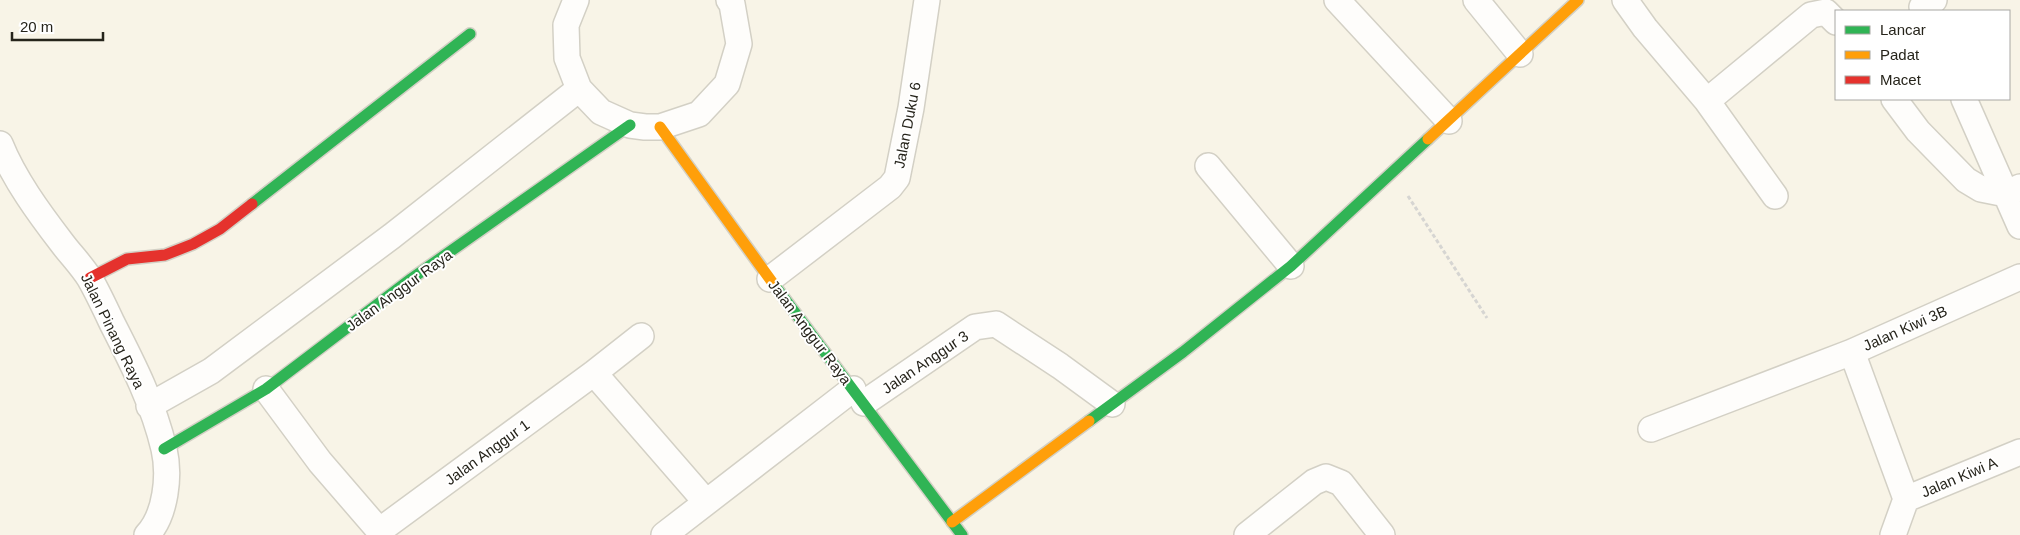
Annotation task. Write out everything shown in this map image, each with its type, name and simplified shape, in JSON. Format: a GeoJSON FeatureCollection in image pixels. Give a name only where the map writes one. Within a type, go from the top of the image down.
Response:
{"type":"FeatureCollection","features":[{"type":"Feature","properties":{"kind":"street"},"geometry":{"type":"LineString","coordinates":[[576,0],[566,25],[567,58],[579,89],[602,112],[630,125],[660,127],[699,114],[728,84],[739,44],[732,4],[729,0]]}},
{"type":"Feature","properties":{"kind":"street","name":"Jalan Duku 6"},"geometry":{"type":"LineString","coordinates":[[770,279],[890,187],[897,178],[911,108],[927,0]]}},
{"type":"Feature","properties":{"kind":"street"},"geometry":{"type":"LineString","coordinates":[[1337,0],[1448,121]]}},
{"type":"Feature","properties":{"kind":"street"},"geometry":{"type":"LineString","coordinates":[[1476,0],[1520,54]]}},
{"type":"Feature","properties":{"kind":"street"},"geometry":{"type":"LineString","coordinates":[[952,522],[1183,352],[1291,266],[1578,0]]}},
{"type":"Feature","properties":{"kind":"street"},"geometry":{"type":"LineString","coordinates":[[1625,0],[1645,28],[1707,101],[1775,196]]}},
{"type":"Feature","properties":{"kind":"street"},"geometry":{"type":"LineString","coordinates":[[1707,101],[1811,15],[1826,12],[1835,21]]}},
{"type":"Feature","properties":{"kind":"street"},"geometry":{"type":"LineString","coordinates":[[90,278],[127,259],[165,255],[193,244],[220,228],[470,34]]}},
{"type":"Feature","properties":{"kind":"street"},"geometry":{"type":"LineString","coordinates":[[150,406],[211,371],[392,236],[579,89]]}},
{"type":"Feature","properties":{"kind":"street"},"geometry":{"type":"LineString","coordinates":[[1895,100],[1918,132],[1966,180],[1981,189],[2013,191]]}},
{"type":"Feature","properties":{"kind":"street"},"geometry":{"type":"LineString","coordinates":[[1965,100],[2013,191],[2020,226]]}},
{"type":"Feature","properties":{"kind":"street","name":"Jalan Anggur Raya"},"geometry":{"type":"LineString","coordinates":[[164,449],[266,389],[411,279],[630,125]]}},
{"type":"Feature","properties":{"kind":"street","name":"Jalan Anggur Raya"},"geometry":{"type":"LineString","coordinates":[[660,127],[770,279],[962,535]]}},
{"type":"Feature","properties":{"kind":"street","name":"Jalan Pinang Raya"},"geometry":{"type":"LineString","coordinates":[[0,144],[23,187],[60,242],[90,278],[150,406],[164,449],[166,466],[165,494],[155,527],[147,535]]}},
{"type":"Feature","properties":{"kind":"street"},"geometry":{"type":"LineString","coordinates":[[1208,166],[1291,266]]}},
{"type":"Feature","properties":{"kind":"street","name":"Jalan Kiwi 3B"},"geometry":{"type":"LineString","coordinates":[[1906,499],[1852,352],[2020,277]]}},
{"type":"Feature","properties":{"kind":"street","name":"Jalan Anggur 3"},"geometry":{"type":"LineString","coordinates":[[858,396],[975,327],[996,324],[1060,366],[1112,404]]}},
{"type":"Feature","properties":{"kind":"street","name":"Jalan Anggur 1"},"geometry":{"type":"LineString","coordinates":[[266,389],[320,462],[381,533],[641,336]]}},
{"type":"Feature","properties":{"kind":"street"},"geometry":{"type":"LineString","coordinates":[[1650,429],[1852,352]]}},
{"type":"Feature","properties":{"kind":"street"},"geometry":{"type":"LineString","coordinates":[[594,373],[706,502]]}},
{"type":"Feature","properties":{"kind":"street"},"geometry":{"type":"LineString","coordinates":[[664,535],[706,502],[858,396]]}},
{"type":"Feature","properties":{"kind":"street","name":"Jalan Kiwi A"},"geometry":{"type":"LineString","coordinates":[[1893,535],[1906,499],[2020,452]]}},
{"type":"Feature","properties":{"kind":"street"},"geometry":{"type":"LineString","coordinates":[[1247,535],[1314,482],[1326,477],[1341,483],[1382,535]]}},
{"type":"Feature","properties":{"kind":"path"},"geometry":{"type":"LineString","coordinates":[[1393,173],[1486,318]]}},
{"type":"Feature","properties":{"kind":"traffic: fast"},"geometry":{"type":"LineString","coordinates":[[252,204],[470,34]]}},
{"type":"Feature","properties":{"kind":"traffic: fast"},"geometry":{"type":"LineString","coordinates":[[164,449],[266,389],[411,279],[630,125]]}},
{"type":"Feature","properties":{"kind":"traffic: fast"},"geometry":{"type":"LineString","coordinates":[[1089,421],[1183,352],[1291,266],[1428,139]]}},
{"type":"Feature","properties":{"kind":"traffic: fast"},"geometry":{"type":"LineString","coordinates":[[775,286],[962,535]]}},
{"type":"Feature","properties":{"kind":"traffic: slow"},"geometry":{"type":"LineString","coordinates":[[1428,139],[1578,0]]}},
{"type":"Feature","properties":{"kind":"traffic: slow"},"geometry":{"type":"LineString","coordinates":[[660,127],[775,286]]}},
{"type":"Feature","properties":{"kind":"traffic: slow"},"geometry":{"type":"LineString","coordinates":[[952,522],[1089,421]]}},
{"type":"Feature","properties":{"kind":"traffic: jam"},"geometry":{"type":"LineString","coordinates":[[90,278],[127,259],[165,255],[193,244],[220,229],[252,204]]}}]}
